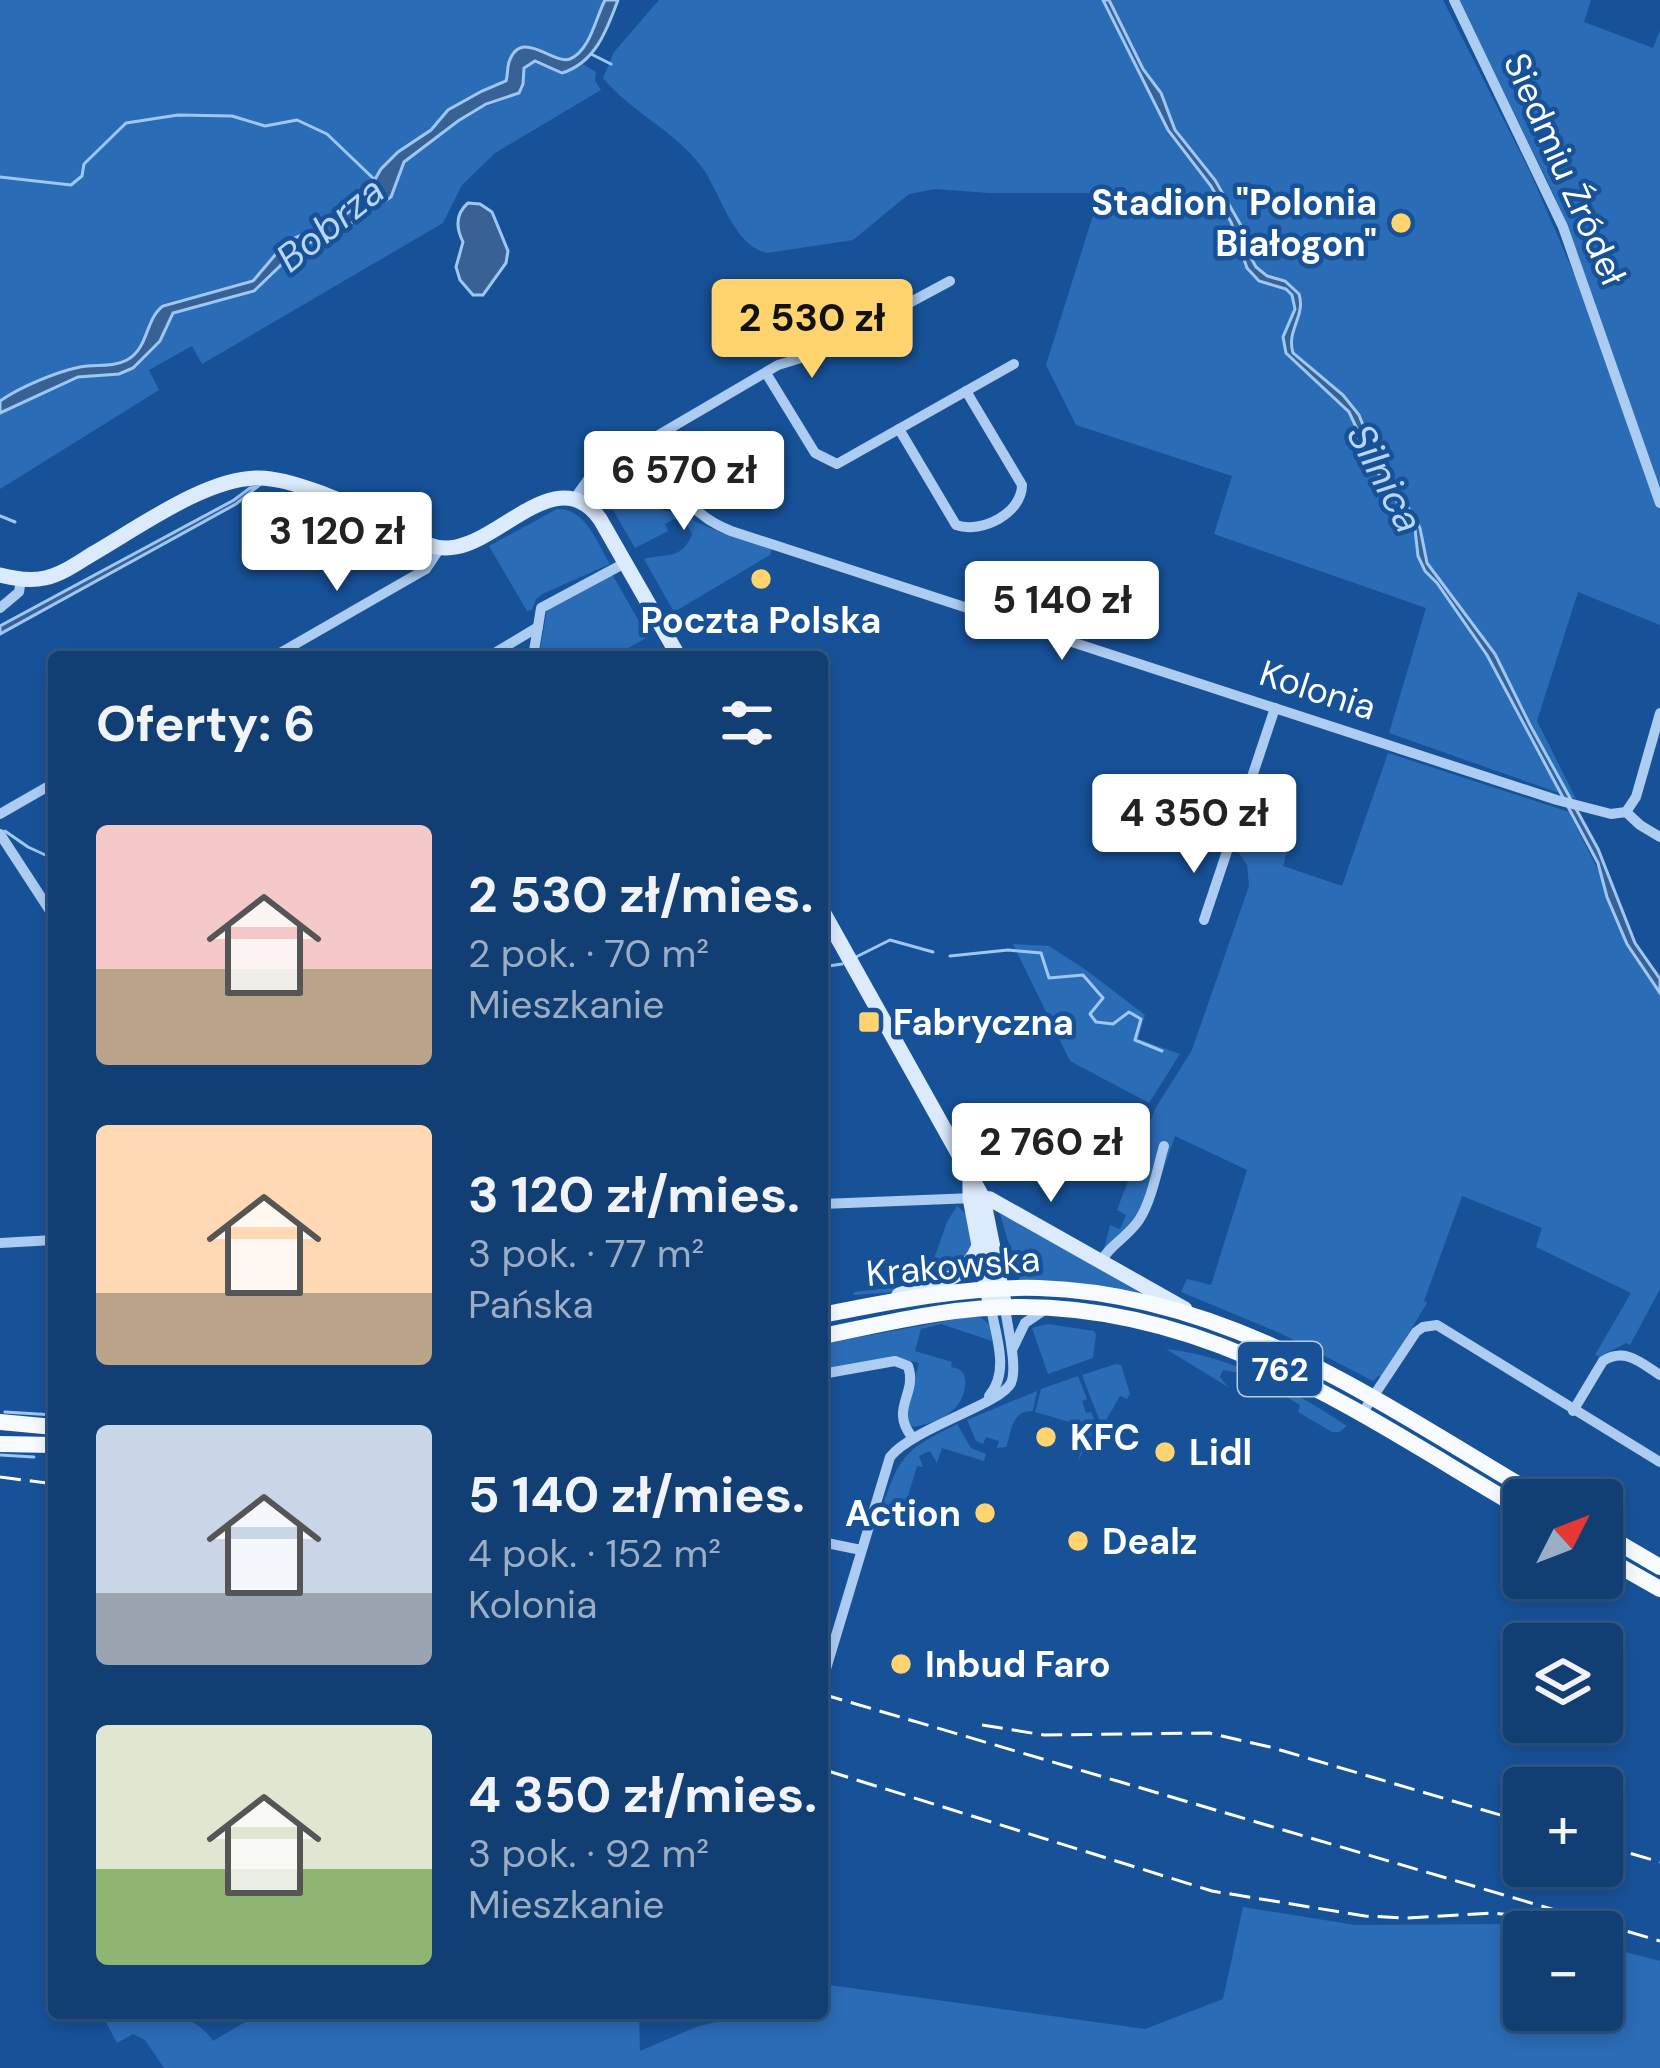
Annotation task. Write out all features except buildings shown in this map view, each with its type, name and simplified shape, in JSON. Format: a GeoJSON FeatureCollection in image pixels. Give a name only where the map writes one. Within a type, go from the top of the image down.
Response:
{"type":"FeatureCollection","features":[{"type":"Feature","properties":{"kind":"main road"},"geometry":{"type":"LineString","coordinates":[[0,575],[21,580],[57,574],[200,493],[246,478],[296,485],[440,548],[466,544],[550,500],[575,498],[595,512],[676,651]]}},
{"type":"Feature","properties":{"kind":"main road"},"geometry":{"type":"LineString","coordinates":[[828,920],[970,1175],[997,1298]]}},
{"type":"Feature","properties":{"kind":"main road"},"geometry":{"type":"LineString","coordinates":[[976,1198],[990,1199],[1193,1314]]}},
{"type":"Feature","properties":{"kind":"main road"},"geometry":{"type":"LineString","coordinates":[[976,1198],[979,1246],[997,1298]]}},
{"type":"Feature","properties":{"kind":"main road"},"geometry":{"type":"LineString","coordinates":[[872,1305],[957,1276],[971,1264],[979,1246]]}},
{"type":"Feature","properties":{"kind":"main road","name":"Krakowska"},"geometry":{"type":"LineString","coordinates":[[828,1314],[872,1305],[997,1298],[1059,1289],[1193,1314],[1268,1342],[1509,1479]]}},
{"type":"Feature","properties":{"kind":"main road","name":"Krakowska"},"geometry":{"type":"LineString","coordinates":[[828,1335],[997,1298],[1140,1320],[1206,1338],[1284,1371],[1503,1498]]}},
{"type":"Feature","properties":{"kind":"main road"},"geometry":{"type":"LineString","coordinates":[[0,1422],[48,1426]]}},
{"type":"Feature","properties":{"kind":"main road"},"geometry":{"type":"LineString","coordinates":[[0,1444],[48,1444]]}},
{"type":"Feature","properties":{"kind":"main road"},"geometry":{"type":"LineString","coordinates":[[1623,1545],[1660,1567]]}},
{"type":"Feature","properties":{"kind":"main road"},"geometry":{"type":"LineString","coordinates":[[1623,1568],[1660,1589]]}},
{"type":"Feature","properties":{"kind":"street","name":"Siedmiu Źródeł"},"geometry":{"type":"LineString","coordinates":[[1454,0],[1563,227],[1660,502]]}},
{"type":"Feature","properties":{"kind":"street"},"geometry":{"type":"LineString","coordinates":[[575,498],[589,477],[778,365],[814,355],[950,281]]}},
{"type":"Feature","properties":{"kind":"street"},"geometry":{"type":"LineString","coordinates":[[766,373],[815,453],[837,464],[1014,364]]}},
{"type":"Feature","properties":{"kind":"street"},"geometry":{"type":"LineString","coordinates":[[899,429],[956,526],[982,527],[1015,508],[1022,485],[966,391]]}},
{"type":"Feature","properties":{"kind":"street","name":"Kolonia"},"geometry":{"type":"LineString","coordinates":[[652,438],[686,500],[712,523],[1561,800],[1611,814],[1626,812],[1660,837]]}},
{"type":"Feature","properties":{"kind":"street"},"geometry":{"type":"LineString","coordinates":[[283,651],[425,569],[440,548]]}},
{"type":"Feature","properties":{"kind":"street"},"geometry":{"type":"LineString","coordinates":[[534,651],[538,613],[545,604],[625,562]]}},
{"type":"Feature","properties":{"kind":"street"},"geometry":{"type":"LineString","coordinates":[[0,608],[19,592],[21,580]]}},
{"type":"Feature","properties":{"kind":"street"},"geometry":{"type":"LineString","coordinates":[[498,651],[538,627]]}},
{"type":"Feature","properties":{"kind":"street"},"geometry":{"type":"LineString","coordinates":[[1204,920],[1275,708]]}},
{"type":"Feature","properties":{"kind":"street"},"geometry":{"type":"LineString","coordinates":[[1626,812],[1636,796],[1660,713]]}},
{"type":"Feature","properties":{"kind":"street"},"geometry":{"type":"LineString","coordinates":[[0,814],[48,786]]}},
{"type":"Feature","properties":{"kind":"street"},"geometry":{"type":"LineString","coordinates":[[0,833],[48,908]]}},
{"type":"Feature","properties":{"kind":"street"},"geometry":{"type":"LineString","coordinates":[[1100,1263],[1142,1216],[1164,1146]]}},
{"type":"Feature","properties":{"kind":"street"},"geometry":{"type":"LineString","coordinates":[[828,1204],[976,1198]]}},
{"type":"Feature","properties":{"kind":"street"},"geometry":{"type":"LineString","coordinates":[[0,1243],[48,1240]]}},
{"type":"Feature","properties":{"kind":"street"},"geometry":{"type":"LineString","coordinates":[[828,1662],[893,1452],[913,1437],[998,1396],[1010,1383],[1011,1353],[997,1298]]}},
{"type":"Feature","properties":{"kind":"street"},"geometry":{"type":"LineString","coordinates":[[982,1402],[1000,1378],[997,1298]]}},
{"type":"Feature","properties":{"kind":"street"},"geometry":{"type":"LineString","coordinates":[[1011,1353],[1025,1323],[1048,1308]]}},
{"type":"Feature","properties":{"kind":"street"},"geometry":{"type":"LineString","coordinates":[[1361,1415],[1416,1331],[1437,1325],[1660,1462]]}},
{"type":"Feature","properties":{"kind":"street"},"geometry":{"type":"LineString","coordinates":[[1574,1411],[1610,1356],[1624,1354],[1660,1375]]}},
{"type":"Feature","properties":{"kind":"street"},"geometry":{"type":"LineString","coordinates":[[828,1373],[895,1361],[908,1366],[912,1378],[901,1414],[913,1437]]}},
{"type":"Feature","properties":{"kind":"street"},"geometry":{"type":"LineString","coordinates":[[828,1543],[861,1550]]}},
{"type":"Feature","properties":{"kind":"shaded area"},"geometry":{"type":"Polygon","coordinates":[[[0,0],[605,0],[585,43],[573,57],[564,60],[548,52],[510,62],[506,81],[457,104],[431,130],[398,152],[360,205],[332,223],[295,236],[292,249],[364,216],[389,199],[404,162],[469,113],[515,95],[522,89],[524,67],[535,61],[550,68],[583,64],[596,72],[601,90],[495,153],[462,185],[443,223],[202,364],[192,346],[149,370],[159,390],[0,489],[0,0]]]}},
{"type":"Feature","properties":{"kind":"shaded area"},"geometry":{"type":"Polygon","coordinates":[[[659,0],[1104,0],[1168,130],[1189,158],[1194,154],[1175,130],[1161,93],[1143,69],[1109,0],[1443,0],[1530,172],[1574,274],[1581,263],[1555,197],[1459,0],[1591,0],[1584,22],[1653,48],[1660,30],[1660,625],[1578,592],[1537,721],[1576,799],[1389,733],[1426,608],[1214,534],[1232,476],[1076,425],[1046,365],[1100,193],[935,189],[909,194],[853,240],[767,253],[755,248],[736,229],[691,154],[603,78],[614,52],[659,0]]]}},
{"type":"Feature","properties":{"kind":"shaded area"},"geometry":{"type":"Polygon","coordinates":[[[599,482],[607,491],[686,514],[720,532],[772,549],[770,555],[674,612],[644,559],[683,548],[692,534],[686,523],[674,519],[665,524],[668,531],[635,548],[613,510],[605,509],[595,490],[599,482]]]}},
{"type":"Feature","properties":{"kind":"shaded area"},"geometry":{"type":"Polygon","coordinates":[[[557,509],[583,520],[610,564],[542,594],[527,611],[489,546],[557,509]]]}},
{"type":"Feature","properties":{"kind":"shaded area"},"geometry":{"type":"Polygon","coordinates":[[[612,574],[648,637],[623,651],[540,651],[547,609],[612,574]]]}},
{"type":"Feature","properties":{"kind":"shaded area"},"geometry":{"type":"Polygon","coordinates":[[[1388,753],[1569,812],[1616,906],[1627,944],[1660,987],[1660,1289],[1630,1345],[1599,1357],[1595,1355],[1631,1293],[1536,1247],[1542,1228],[1462,1196],[1427,1303],[1382,1377],[1373,1381],[1280,1333],[1181,1292],[1187,1279],[1211,1285],[1247,1170],[1175,1136],[1148,1215],[1143,1213],[1104,1249],[1110,1225],[1120,1229],[1126,1215],[1117,1210],[1155,1109],[1192,1050],[1249,886],[1247,865],[1235,840],[1243,837],[1287,851],[1283,866],[1342,886],[1388,753]]]}},
{"type":"Feature","properties":{"kind":"shaded area"},"geometry":{"type":"Polygon","coordinates":[[[1013,944],[1049,946],[1086,970],[1145,1015],[1138,1039],[1180,1054],[1149,1103],[1070,1061],[1013,944]]]}},
{"type":"Feature","properties":{"kind":"shaded area"},"geometry":{"type":"Polygon","coordinates":[[[957,1206],[967,1215],[973,1249],[957,1271],[896,1292],[853,1295],[904,1286],[907,1275],[931,1267],[957,1206]]]}},
{"type":"Feature","properties":{"kind":"shaded area"},"geometry":{"type":"Polygon","coordinates":[[[1000,1214],[1039,1233],[1140,1293],[1020,1281],[1000,1214]]]}},
{"type":"Feature","properties":{"kind":"shaded area"},"geometry":{"type":"Polygon","coordinates":[[[978,1315],[990,1325],[992,1341],[941,1324],[921,1329],[915,1351],[952,1362],[951,1367],[960,1370],[965,1380],[956,1407],[913,1427],[906,1413],[919,1363],[893,1357],[828,1368],[828,1343],[978,1315]]]}},
{"type":"Feature","properties":{"kind":"shaded area"},"geometry":{"type":"Polygon","coordinates":[[[1048,1324],[1094,1331],[1093,1358],[1048,1374],[1032,1328],[1048,1324]]]}},
{"type":"Feature","properties":{"kind":"shaded area"},"geometry":{"type":"Polygon","coordinates":[[[1166,1349],[1214,1359],[1261,1377],[1347,1426],[1332,1432],[1298,1412],[1300,1405],[1247,1374],[1223,1370],[1220,1377],[1228,1387],[1166,1349]]]}},
{"type":"Feature","properties":{"kind":"shaded area"},"geometry":{"type":"Polygon","coordinates":[[[1121,1365],[1130,1394],[1127,1399],[1120,1396],[1102,1427],[1082,1375],[1121,1365]]]}},
{"type":"Feature","properties":{"kind":"shaded area"},"geometry":{"type":"Polygon","coordinates":[[[1078,1376],[1087,1399],[1082,1401],[1086,1413],[1091,1412],[1098,1429],[1078,1461],[1087,1427],[1035,1412],[1041,1389],[1078,1376]]]}},
{"type":"Feature","properties":{"kind":"shaded area"},"geometry":{"type":"Polygon","coordinates":[[[1037,1391],[1033,1411],[1016,1418],[1006,1447],[997,1448],[999,1441],[986,1437],[983,1444],[976,1441],[967,1420],[1037,1391]]]}},
{"type":"Feature","properties":{"kind":"shaded area"},"geometry":{"type":"Polygon","coordinates":[[[957,1424],[971,1448],[986,1454],[984,1461],[942,1448],[937,1463],[930,1451],[919,1456],[923,1467],[917,1466],[902,1516],[891,1511],[884,1503],[902,1461],[957,1424]]]}},
{"type":"Feature","properties":{"kind":"shaded area"},"geometry":{"type":"Polygon","coordinates":[[[1243,1907],[1355,1925],[1503,1924],[1503,2031],[1623,2031],[1623,1951],[1660,1961],[1660,2068],[164,2068],[145,2040],[133,2034],[117,2043],[104,2019],[185,2019],[213,2041],[250,2019],[639,2019],[640,2051],[727,2019],[828,2019],[828,1985],[1145,2029],[1223,1999],[1243,1907]]]}},
{"type":"Feature","properties":{"kind":"water","name":"Bobrza"},"geometry":{"type":"Polygon","coordinates":[[[605,0],[618,0],[604,34],[583,62],[562,73],[535,61],[524,68],[519,93],[486,104],[458,121],[404,162],[391,197],[334,234],[292,249],[254,291],[173,313],[160,341],[133,368],[119,374],[78,377],[0,413],[0,401],[38,381],[80,367],[127,360],[163,306],[253,281],[287,241],[332,223],[360,205],[381,169],[431,130],[448,110],[506,81],[514,52],[529,47],[563,59],[577,55],[605,0]]]}},
{"type":"Feature","properties":{"kind":"water","name":"Silnica"},"geometry":{"type":"Polygon","coordinates":[[[1103,0],[1109,0],[1143,69],[1161,93],[1175,130],[1215,180],[1247,236],[1256,267],[1299,294],[1293,353],[1343,395],[1359,415],[1378,463],[1420,528],[1427,563],[1495,654],[1598,849],[1635,943],[1660,979],[1660,993],[1627,944],[1598,863],[1487,655],[1425,571],[1415,529],[1378,473],[1349,412],[1286,353],[1283,337],[1295,309],[1292,295],[1259,281],[1247,268],[1231,222],[1211,186],[1168,130],[1103,0]]]}},
{"type":"Feature","properties":{"kind":"water"},"geometry":{"type":"Polygon","coordinates":[[[468,203],[492,212],[508,251],[506,263],[483,295],[473,295],[456,267],[463,242],[459,216],[468,203]]]}},
{"type":"Feature","properties":{"kind":"water"},"geometry":{"type":"Polygon","coordinates":[[[257,487],[236,504],[0,634],[0,626],[257,487]]]}},
{"type":"Feature","properties":{"kind":"waterway"},"geometry":{"type":"LineString","coordinates":[[591,54],[611,64]]}},
{"type":"Feature","properties":{"kind":"waterway","name":"Bobrza"},"geometry":{"type":"LineString","coordinates":[[0,177],[71,185],[82,176],[84,164],[126,123],[178,115],[232,116],[265,126],[297,120],[327,134],[375,180]]}},
{"type":"Feature","properties":{"kind":"waterway"},"geometry":{"type":"LineString","coordinates":[[0,516],[15,522]]}},
{"type":"Feature","properties":{"kind":"waterway"},"geometry":{"type":"LineString","coordinates":[[5,831],[48,856]]}},
{"type":"Feature","properties":{"kind":"waterway"},"geometry":{"type":"LineString","coordinates":[[856,957],[890,940],[933,952]]}},
{"type":"Feature","properties":{"kind":"waterway"},"geometry":{"type":"LineString","coordinates":[[950,956],[1008,950],[1041,953],[1049,978],[1083,975],[1103,998],[1090,1014],[1096,1022],[1113,1024],[1129,1012],[1141,1019],[1135,1040],[1162,1051]]}},
{"type":"Feature","properties":{"kind":"waterway"},"geometry":{"type":"LineString","coordinates":[[828,966],[842,964]]}},
{"type":"Feature","properties":{"kind":"waterway"},"geometry":{"type":"LineString","coordinates":[[5,1412],[48,1415]]}},
{"type":"Feature","properties":{"kind":"waterway"},"geometry":{"type":"LineString","coordinates":[[0,1455],[34,1457]]}},
{"type":"Feature","properties":{"kind":"railway"},"geometry":{"type":"LineString","coordinates":[[0,1477],[48,1483]]}},
{"type":"Feature","properties":{"kind":"railway"},"geometry":{"type":"LineString","coordinates":[[828,1696],[1660,1941]]}},
{"type":"Feature","properties":{"kind":"railway"},"geometry":{"type":"LineString","coordinates":[[982,1725],[1044,1735],[1209,1733],[1503,1816]]}},
{"type":"Feature","properties":{"kind":"railway"},"geometry":{"type":"LineString","coordinates":[[828,1771],[1212,1891],[1365,1916],[1503,1914]]}},
{"type":"Feature","properties":{"kind":"railway"},"geometry":{"type":"LineString","coordinates":[[1623,1851],[1660,1862]]}},
{"type":"Feature","properties":{"kind":"place","name":"Stadion \"Polonia Białogon\""},"geometry":{"type":"Point","coordinates":[1401,223]}},
{"type":"Feature","properties":{"kind":"place","name":"Poczta Polska"},"geometry":{"type":"Point","coordinates":[761,579]}},
{"type":"Feature","properties":{"kind":"place","name":"Fabryczna"},"geometry":{"type":"Point","coordinates":[869,1022]}},
{"type":"Feature","properties":{"kind":"place","name":"KFC"},"geometry":{"type":"Point","coordinates":[1046,1437]}},
{"type":"Feature","properties":{"kind":"place","name":"Lidl"},"geometry":{"type":"Point","coordinates":[1165,1452]}},
{"type":"Feature","properties":{"kind":"place","name":"Action"},"geometry":{"type":"Point","coordinates":[985,1513]}},
{"type":"Feature","properties":{"kind":"place","name":"Dealz"},"geometry":{"type":"Point","coordinates":[1078,1541]}},
{"type":"Feature","properties":{"kind":"place","name":"Inbud Faro"},"geometry":{"type":"Point","coordinates":[901,1664]}}]}
